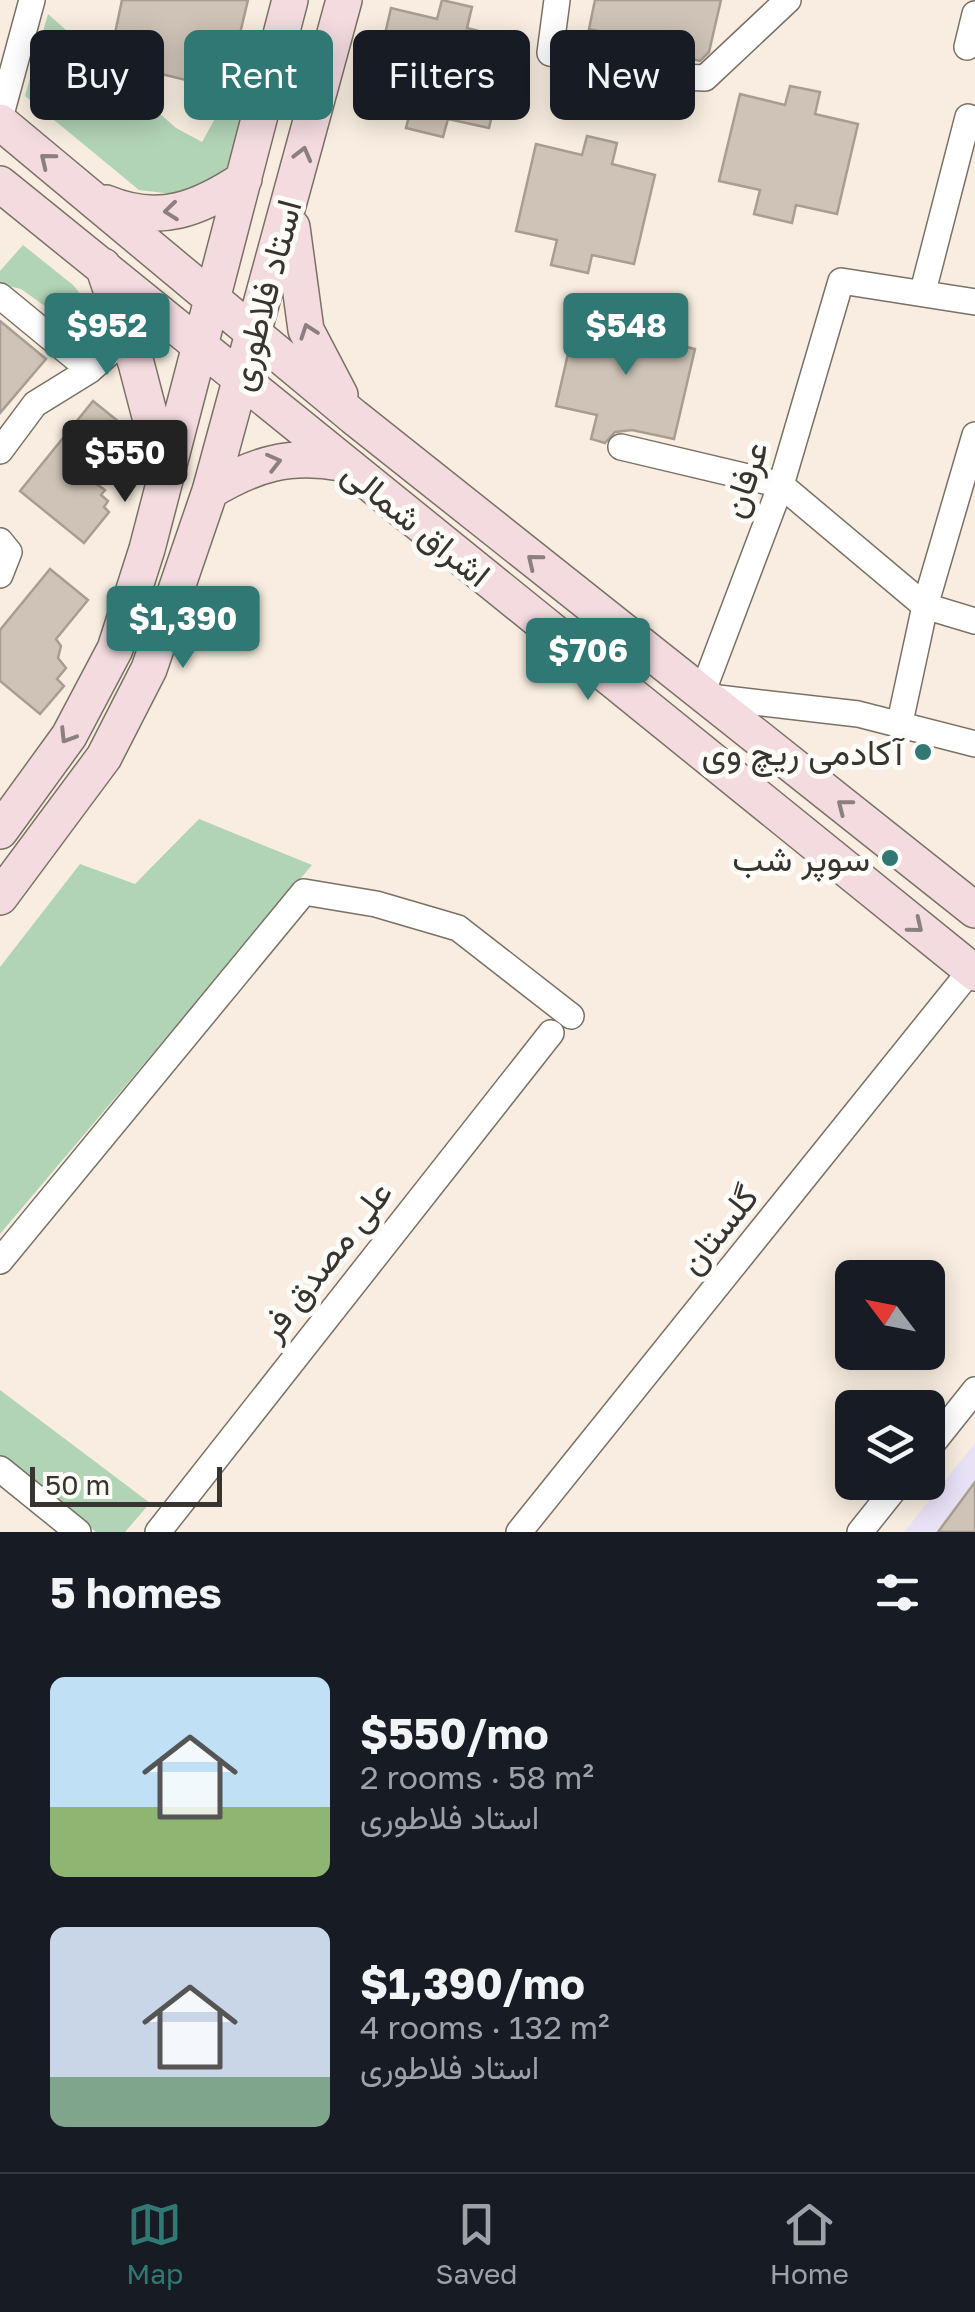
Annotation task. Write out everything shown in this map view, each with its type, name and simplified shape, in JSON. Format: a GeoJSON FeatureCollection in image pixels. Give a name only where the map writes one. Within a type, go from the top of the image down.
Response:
{"type":"FeatureCollection","features":[{"type":"Feature","properties":{"kind":"main road","name":"استاد فلاطوری"},"geometry":{"type":"LineString","coordinates":[[0,831],[69,736],[115,649],[166,476],[290,0]]}},
{"type":"Feature","properties":{"kind":"main road","name":"استاد فلاطوری"},"geometry":{"type":"LineString","coordinates":[[0,898],[104,757],[149,669],[210,492],[344,0]]}},
{"type":"Feature","properties":{"kind":"main road","name":"اشراق شمالی"},"geometry":{"type":"LineString","coordinates":[[0,120],[354,417],[975,910]]}},
{"type":"Feature","properties":{"kind":"main road"},"geometry":{"type":"LineString","coordinates":[[93,197],[128,212],[176,214],[210,202],[244,179]]}},
{"type":"Feature","properties":{"kind":"main road","name":"اشراق شمالی"},"geometry":{"type":"LineString","coordinates":[[0,184],[102,264],[240,383],[973,972]]}},
{"type":"Feature","properties":{"kind":"main road"},"geometry":{"type":"LineString","coordinates":[[292,196],[293,256],[306,330],[354,417]]}},
{"type":"Feature","properties":{"kind":"main road"},"geometry":{"type":"LineString","coordinates":[[102,264],[128,336],[166,476]]}},
{"type":"Feature","properties":{"kind":"main road"},"geometry":{"type":"LineString","coordinates":[[210,492],[242,472],[279,458],[343,463]]}},
{"type":"Feature","properties":{"kind":"street"},"geometry":{"type":"LineString","coordinates":[[0,120],[32,0]]}},
{"type":"Feature","properties":{"kind":"street"},"geometry":{"type":"LineString","coordinates":[[558,0],[550,52],[656,76],[705,78],[788,0]]}},
{"type":"Feature","properties":{"kind":"street"},"geometry":{"type":"LineString","coordinates":[[967,48],[975,14]]}},
{"type":"Feature","properties":{"kind":"street"},"geometry":{"type":"LineString","coordinates":[[968,117],[923,291],[975,302]]}},
{"type":"Feature","properties":{"kind":"street","name":"عرفان"},"geometry":{"type":"LineString","coordinates":[[701,696],[781,485],[841,281],[923,291]]}},
{"type":"Feature","properties":{"kind":"street"},"geometry":{"type":"LineString","coordinates":[[0,296],[90,370]]}},
{"type":"Feature","properties":{"kind":"street"},"geometry":{"type":"LineString","coordinates":[[0,451],[35,404],[90,370],[128,336]]}},
{"type":"Feature","properties":{"kind":"street"},"geometry":{"type":"LineString","coordinates":[[900,722],[925,606],[975,435]]}},
{"type":"Feature","properties":{"kind":"street"},"geometry":{"type":"LineString","coordinates":[[622,446],[781,485],[925,606],[975,622]]}},
{"type":"Feature","properties":{"kind":"street"},"geometry":{"type":"LineString","coordinates":[[0,542],[9,552],[0,575]]}},
{"type":"Feature","properties":{"kind":"street"},"geometry":{"type":"LineString","coordinates":[[701,696],[900,722],[975,744]]}},
{"type":"Feature","properties":{"kind":"street","name":"علی مصدق فر"},"geometry":{"type":"LineString","coordinates":[[0,1261],[304,892],[376,904],[458,928],[561,1025],[158,1532]]}},
{"type":"Feature","properties":{"kind":"street","name":"گلستان"},"geometry":{"type":"LineString","coordinates":[[520,1532],[973,972]]}},
{"type":"Feature","properties":{"kind":"street"},"geometry":{"type":"LineString","coordinates":[[945,1427],[975,1390]]}},
{"type":"Feature","properties":{"kind":"street"},"geometry":{"type":"LineString","coordinates":[[0,1470],[78,1532]]}},
{"type":"Feature","properties":{"kind":"street"},"geometry":{"type":"LineString","coordinates":[[860,1532],[886,1500]]}},
{"type":"Feature","properties":{"kind":"shaded area"},"geometry":{"type":"Polygon","coordinates":[[[975,1443],[975,1532],[904,1532],[930,1500],[945,1500],[945,1481],[975,1443]]]}},
{"type":"Feature","properties":{"kind":"green space"},"geometry":{"type":"Polygon","coordinates":[[[48,14],[66,30],[44,30],[48,14]]]}},
{"type":"Feature","properties":{"kind":"green space"},"geometry":{"type":"Polygon","coordinates":[[[164,117],[202,142],[214,120],[246,120],[226,169],[198,186],[173,194],[139,190],[54,120],[164,117]]]}},
{"type":"Feature","properties":{"kind":"green space"},"geometry":{"type":"Polygon","coordinates":[[[23,245],[73,285],[103,322],[91,339],[21,289],[0,284],[0,271],[23,245]]]}},
{"type":"Feature","properties":{"kind":"green space"},"geometry":{"type":"Polygon","coordinates":[[[199,819],[312,865],[0,1234],[0,967],[80,864],[135,884],[199,819]]]}},
{"type":"Feature","properties":{"kind":"green space"},"geometry":{"type":"Polygon","coordinates":[[[0,1390],[150,1503],[125,1532],[96,1532],[0,1456],[0,1390]]]}},
{"type":"Feature","properties":{"kind":"building"},"geometry":{"type":"Polygon","coordinates":[[[122,0],[248,0],[241,30],[184,30],[184,80],[164,75],[164,30],[116,30],[122,0]]]}},
{"type":"Feature","properties":{"kind":"building"},"geometry":{"type":"Polygon","coordinates":[[[442,0],[472,7],[467,28],[475,30],[386,30],[391,8],[437,19],[442,0]]]}},
{"type":"Feature","properties":{"kind":"building"},"geometry":{"type":"Polygon","coordinates":[[[595,0],[721,0],[709,52],[700,61],[695,60],[695,30],[589,29],[595,0]]]}},
{"type":"Feature","properties":{"kind":"building"},"geometry":{"type":"Polygon","coordinates":[[[790,86],[820,92],[815,114],[858,124],[837,214],[796,205],[792,223],[754,214],[760,190],[719,181],[740,94],[785,105],[790,86]]]}},
{"type":"Feature","properties":{"kind":"building"},"geometry":{"type":"Polygon","coordinates":[[[408,120],[448,120],[443,137],[406,128],[408,120]]]}},
{"type":"Feature","properties":{"kind":"building"},"geometry":{"type":"Polygon","coordinates":[[[453,120],[491,120],[489,128],[453,120]]]}},
{"type":"Feature","properties":{"kind":"building"},"geometry":{"type":"Polygon","coordinates":[[[587,136],[617,143],[612,164],[655,175],[634,264],[592,255],[588,273],[551,265],[557,240],[516,231],[536,144],[582,155],[587,136]]]}},
{"type":"Feature","properties":{"kind":"building"},"geometry":{"type":"Polygon","coordinates":[[[627,311],[657,318],[652,339],[695,349],[674,439],[632,430],[615,432],[605,443],[591,439],[597,415],[556,406],[576,319],[622,330],[627,311]]]}},
{"type":"Feature","properties":{"kind":"building"},"geometry":{"type":"Polygon","coordinates":[[[0,321],[46,359],[0,413],[0,321]]]}},
{"type":"Feature","properties":{"kind":"building"},"geometry":{"type":"Polygon","coordinates":[[[93,401],[124,426],[101,455],[106,459],[99,468],[107,474],[98,485],[105,490],[101,495],[108,501],[104,507],[109,512],[84,543],[20,491],[93,401]]]}},
{"type":"Feature","properties":{"kind":"building"},"geometry":{"type":"Polygon","coordinates":[[[50,569],[88,600],[56,639],[61,646],[58,658],[66,668],[57,679],[64,686],[40,714],[0,681],[0,630],[50,569]]]}},
{"type":"Feature","properties":{"kind":"building"},"geometry":{"type":"Polygon","coordinates":[[[975,1482],[975,1532],[938,1532],[975,1482]]]}},
{"type":"Feature","properties":{"kind":"place","name":"آکادمی ریچ وی"},"geometry":{"type":"Point","coordinates":[923,752]}},
{"type":"Feature","properties":{"kind":"place","name":"سوپر شب"},"geometry":{"type":"Point","coordinates":[890,858]}}]}
